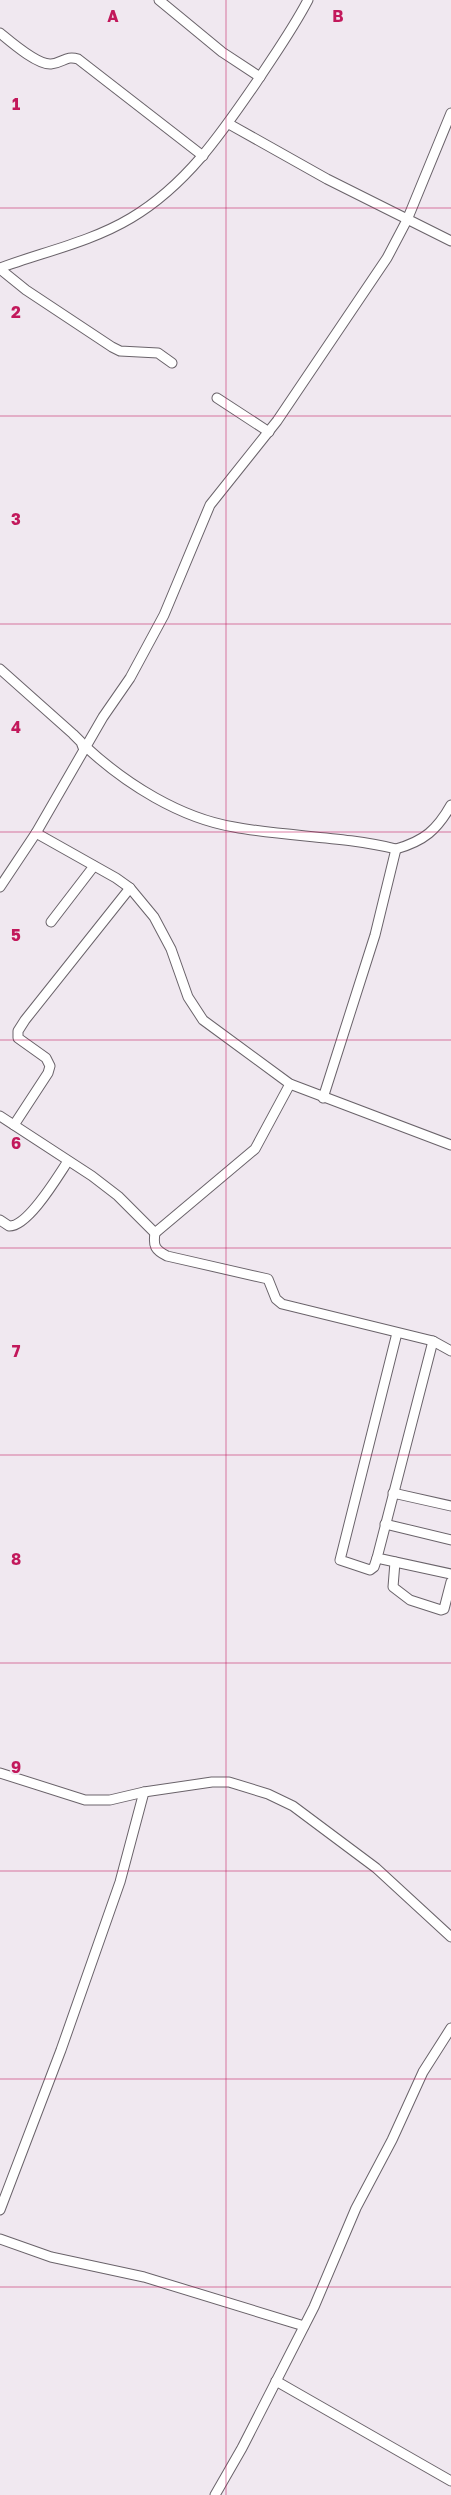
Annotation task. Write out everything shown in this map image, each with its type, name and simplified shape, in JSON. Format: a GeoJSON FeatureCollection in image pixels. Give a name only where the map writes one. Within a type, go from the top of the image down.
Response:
{"type":"FeatureCollection","features":[{"type":"Feature","properties":{"kind":"street"},"geometry":{"type":"LineString","coordinates":[[159,0],[222,52],[260,77]]}},
{"type":"Feature","properties":{"kind":"street"},"geometry":{"type":"LineString","coordinates":[[0,268],[66,247],[131,218],[183,178],[229,124],[293,28],[308,0]]}},
{"type":"Feature","properties":{"kind":"street"},"geometry":{"type":"LineString","coordinates":[[0,33],[25,52],[50,64],[68,57],[78,59],[203,156]]}},
{"type":"Feature","properties":{"kind":"street"},"geometry":{"type":"LineString","coordinates":[[0,887],[36,834],[85,749],[130,678],[164,615],[210,505],[269,432],[364,293],[407,220],[451,113]]}},
{"type":"Feature","properties":{"kind":"street"},"geometry":{"type":"LineString","coordinates":[[229,124],[291,160],[407,220],[451,240]]}},
{"type":"Feature","properties":{"kind":"street"},"geometry":{"type":"LineString","coordinates":[[0,268],[26,290],[112,347],[128,352],[150,351],[172,363]]}},
{"type":"Feature","properties":{"kind":"street"},"geometry":{"type":"LineString","coordinates":[[217,398],[269,432]]}},
{"type":"Feature","properties":{"kind":"street"},"geometry":{"type":"LineString","coordinates":[[0,670],[73,734],[85,749],[107,767],[170,804],[214,822],[234,827],[396,848],[417,843],[448,816],[451,804]]}},
{"type":"Feature","properties":{"kind":"street"},"geometry":{"type":"LineString","coordinates":[[36,834],[130,888],[158,925],[171,949],[188,997],[203,1020],[290,1084],[451,1145]]}},
{"type":"Feature","properties":{"kind":"street"},"geometry":{"type":"LineString","coordinates":[[323,1098],[375,935],[396,848]]}},
{"type":"Feature","properties":{"kind":"street"},"geometry":{"type":"LineString","coordinates":[[51,922],[94,866]]}},
{"type":"Feature","properties":{"kind":"street"},"geometry":{"type":"LineString","coordinates":[[14,1125],[48,1073],[50,1066],[46,1058],[18,1038],[18,1031],[130,888]]}},
{"type":"Feature","properties":{"kind":"street"},"geometry":{"type":"LineString","coordinates":[[290,1084],[255,1149],[155,1233],[154,1245],[157,1251],[167,1256],[268,1279],[276,1299],[282,1304],[433,1341],[451,1351]]}},
{"type":"Feature","properties":{"kind":"street"},"geometry":{"type":"LineString","coordinates":[[0,1116],[92,1176],[118,1196],[155,1233]]}},
{"type":"Feature","properties":{"kind":"street"},"geometry":{"type":"LineString","coordinates":[[0,1220],[9,1226],[20,1223],[31,1212],[68,1161]]}},
{"type":"Feature","properties":{"kind":"street"},"geometry":{"type":"LineString","coordinates":[[397,1333],[340,1560],[370,1570],[374,1567],[377,1558],[433,1341]]}},
{"type":"Feature","properties":{"kind":"street"},"geometry":{"type":"LineString","coordinates":[[394,1493],[451,1506]]}},
{"type":"Feature","properties":{"kind":"street"},"geometry":{"type":"LineString","coordinates":[[386,1524],[451,1540]]}},
{"type":"Feature","properties":{"kind":"street"},"geometry":{"type":"LineString","coordinates":[[377,1558],[451,1574]]}},
{"type":"Feature","properties":{"kind":"street"},"geometry":{"type":"LineString","coordinates":[[395,1562],[392,1587],[410,1600],[425,1606],[444,1609],[451,1582]]}},
{"type":"Feature","properties":{"kind":"street"},"geometry":{"type":"LineString","coordinates":[[0,1773],[85,1800],[110,1800],[144,1792],[229,1782],[268,1794],[293,1806],[376,1868],[451,1938]]}},
{"type":"Feature","properties":{"kind":"street"},"geometry":{"type":"LineString","coordinates":[[0,2210],[61,2050],[120,1882],[144,1792]]}},
{"type":"Feature","properties":{"kind":"street"},"geometry":{"type":"LineString","coordinates":[[215,2495],[304,2326],[356,2208],[392,2140],[423,2072],[451,2028]]}},
{"type":"Feature","properties":{"kind":"street"},"geometry":{"type":"LineString","coordinates":[[0,2239],[52,2257],[144,2277],[304,2326]]}},
{"type":"Feature","properties":{"kind":"street"},"geometry":{"type":"LineString","coordinates":[[276,2382],[451,2481]]}}]}
